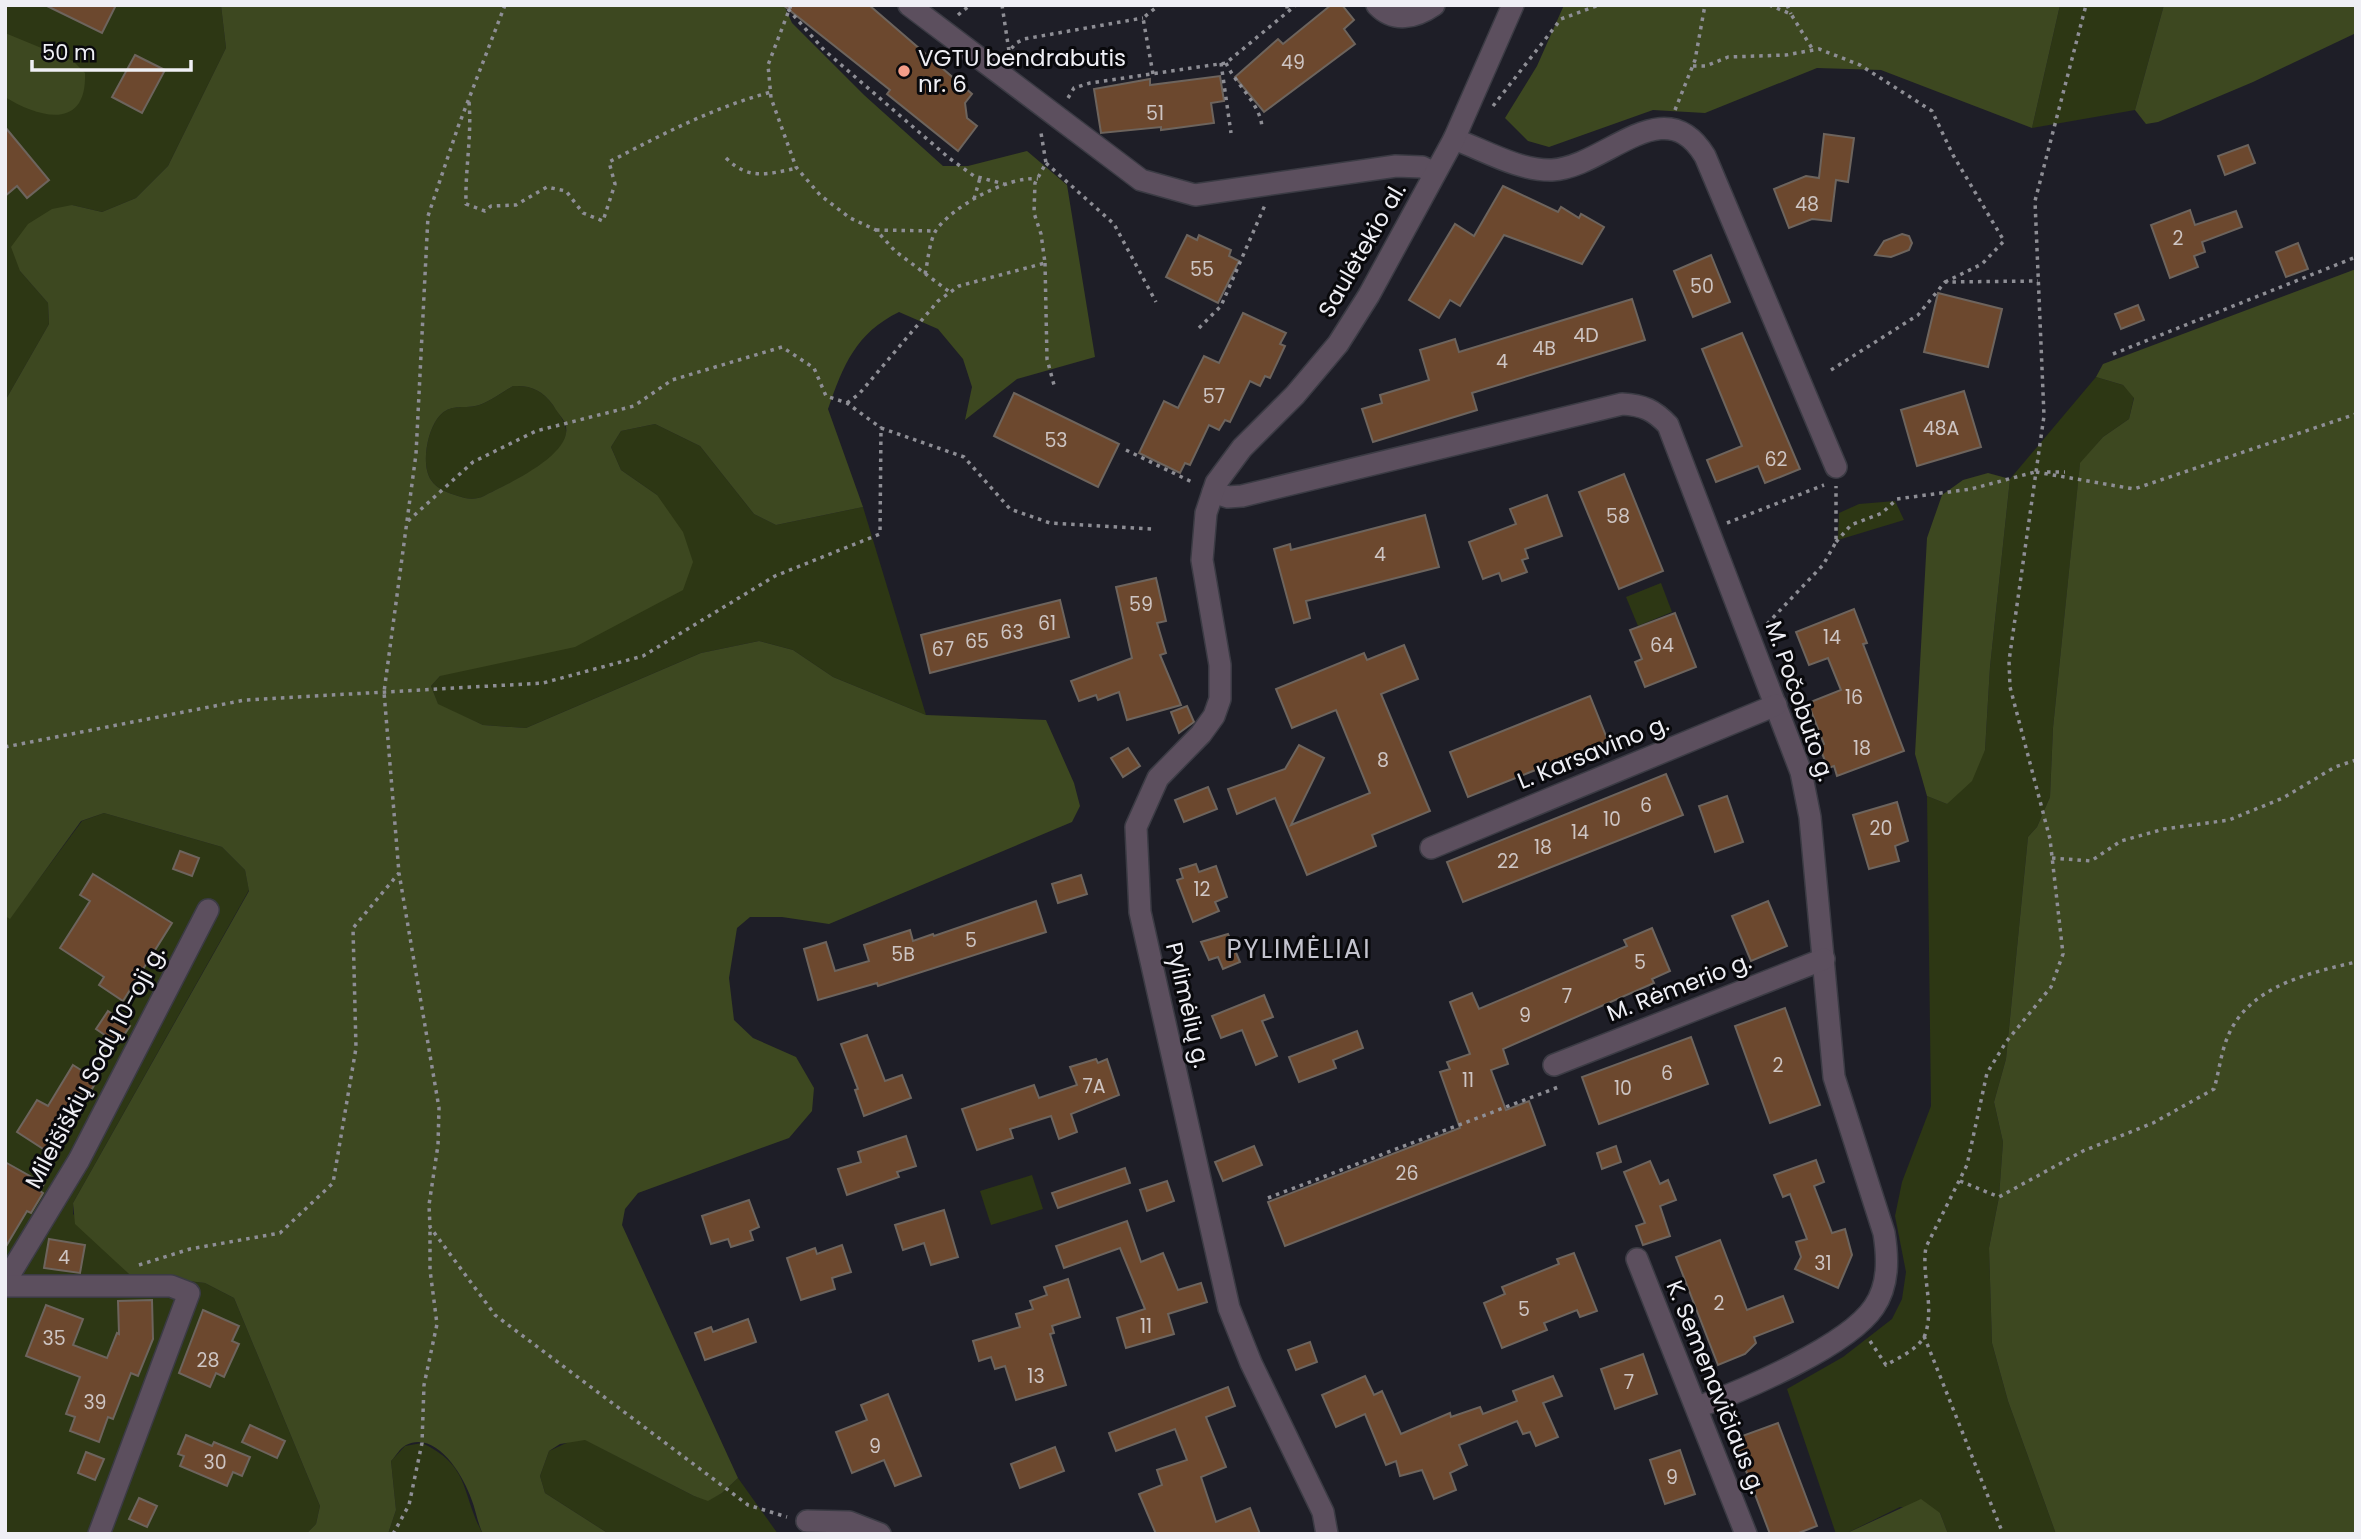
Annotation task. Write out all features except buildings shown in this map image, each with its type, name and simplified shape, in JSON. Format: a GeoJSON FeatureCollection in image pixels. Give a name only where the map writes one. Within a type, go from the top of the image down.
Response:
{"type":"FeatureCollection","features":[{"type":"Feature","properties":{"kind":"street"},"geometry":{"type":"LineString","coordinates":[[909,5],[1141,180],[1195,195],[1396,166],[1422,167],[1436,173]]}},
{"type":"Feature","properties":{"kind":"street"},"geometry":{"type":"LineString","coordinates":[[1377,5],[1394,17],[1408,17],[1434,5]]}},
{"type":"Feature","properties":{"kind":"street","name":"Saulėtekio al."},"geometry":{"type":"LineString","coordinates":[[1213,492],[1224,468],[1295,395],[1338,344],[1376,284],[1457,132],[1513,5]]}},
{"type":"Feature","properties":{"kind":"street"},"geometry":{"type":"LineString","coordinates":[[1457,132],[1534,169],[1555,170],[1574,166],[1650,130],[1668,127],[1685,132],[1695,140],[1705,156],[1836,467]]}},
{"type":"Feature","properties":{"kind":"street","name":"M. Počobuto g."},"geometry":{"type":"LineString","coordinates":[[1213,492],[1228,497],[1242,496],[1622,404],[1640,405],[1656,412],[1668,425],[1801,772],[1810,817],[1834,1077],[1887,1251],[1883,1288],[1875,1306],[1860,1324],[1816,1352],[1698,1407]]}},
{"type":"Feature","properties":{"kind":"street","name":"Pylimėlių g."},"geometry":{"type":"LineString","coordinates":[[1213,492],[1203,535],[1202,560],[1220,665],[1220,699],[1214,716],[1201,734],[1158,778],[1136,827],[1140,912],[1229,1308],[1251,1363],[1323,1512],[1327,1534]]}},
{"type":"Feature","properties":{"kind":"street","name":"L. Karsavino g."},"geometry":{"type":"LineString","coordinates":[[1431,848],[1776,705]]}},
{"type":"Feature","properties":{"kind":"street","name":"Mileišiškių Sodų 10-oji g."},"geometry":{"type":"LineString","coordinates":[[5,1284],[79,1160],[208,910]]}},
{"type":"Feature","properties":{"kind":"street","name":"M. Rėmerio g."},"geometry":{"type":"LineString","coordinates":[[1554,1065],[1824,959]]}},
{"type":"Feature","properties":{"kind":"street","name":"K. Semenavičiaus g."},"geometry":{"type":"LineString","coordinates":[[1637,1259],[1698,1407],[1746,1534]]}},
{"type":"Feature","properties":{"kind":"street"},"geometry":{"type":"LineString","coordinates":[[5,1284],[32,1288],[121,1284],[171,1286],[188,1293],[99,1534]]}},
{"type":"Feature","properties":{"kind":"street"},"geometry":{"type":"LineString","coordinates":[[807,1521],[849,1522],[880,1534]]}},
{"type":"Feature","properties":{"kind":"path"},"geometry":{"type":"LineString","coordinates":[[393,1534],[409,1505],[422,1443],[424,1385],[437,1324],[430,1270],[429,1205],[438,1145],[439,1108],[399,873],[384,692],[416,454],[428,216],[468,100],[505,5]]}},
{"type":"Feature","properties":{"kind":"path"},"geometry":{"type":"LineString","coordinates":[[1002,5],[1009,51]]}},
{"type":"Feature","properties":{"kind":"path"},"geometry":{"type":"LineString","coordinates":[[1024,39],[1143,18],[1159,5]]}},
{"type":"Feature","properties":{"kind":"path"},"geometry":{"type":"LineString","coordinates":[[1287,5],[1287,13]]}},
{"type":"Feature","properties":{"kind":"path"},"geometry":{"type":"LineString","coordinates":[[1054,385],[1047,359],[1045,263],[1041,234],[1034,214],[1035,183],[1046,163],[1041,134],[1057,116],[1074,88],[1090,83],[1223,63],[1296,5]]}},
{"type":"Feature","properties":{"kind":"path"},"geometry":{"type":"LineString","coordinates":[[1457,132],[1496,104],[1561,19],[1599,5]]}},
{"type":"Feature","properties":{"kind":"path"},"geometry":{"type":"LineString","coordinates":[[1668,127],[1693,66],[1705,5]]}},
{"type":"Feature","properties":{"kind":"path"},"geometry":{"type":"LineString","coordinates":[[1769,5],[1791,14]]}},
{"type":"Feature","properties":{"kind":"path"},"geometry":{"type":"LineString","coordinates":[[1787,5],[1813,50]]}},
{"type":"Feature","properties":{"kind":"path"},"geometry":{"type":"LineString","coordinates":[[2003,1534],[1924,1336],[1928,1306],[1924,1259],[1926,1247],[1967,1165],[1987,1073],[1995,1057],[2051,988],[2063,954],[2052,859],[2041,801],[2010,687],[2008,661],[2043,416],[2035,201],[2086,5]]}},
{"type":"Feature","properties":{"kind":"path"},"geometry":{"type":"LineString","coordinates":[[951,293],[895,251],[876,230],[850,218],[830,202],[797,168],[771,92],[768,65],[789,7],[834,59],[949,158],[980,178],[1004,184]]}},
{"type":"Feature","properties":{"kind":"path"},"geometry":{"type":"LineString","coordinates":[[1143,18],[1153,74]]}},
{"type":"Feature","properties":{"kind":"path"},"geometry":{"type":"LineString","coordinates":[[1693,66],[1706,66],[1728,57],[1786,55],[1819,49],[1860,65],[1932,111],[1953,155],[2004,241],[1982,264],[1945,282],[1918,315],[1831,370]]}},
{"type":"Feature","properties":{"kind":"path"},"geometry":{"type":"LineString","coordinates":[[1223,63],[1262,114],[1262,128]]}},
{"type":"Feature","properties":{"kind":"path"},"geometry":{"type":"LineString","coordinates":[[1223,63],[1231,133]]}},
{"type":"Feature","properties":{"kind":"path"},"geometry":{"type":"LineString","coordinates":[[468,100],[472,130],[467,153],[466,204],[485,211],[491,206],[516,205],[547,187],[566,191],[583,213],[603,221],[615,184],[609,162],[684,122],[730,103],[771,92]]}},
{"type":"Feature","properties":{"kind":"path"},"geometry":{"type":"LineString","coordinates":[[726,158],[739,171],[756,175],[797,168]]}},
{"type":"Feature","properties":{"kind":"path"},"geometry":{"type":"LineString","coordinates":[[1046,163],[1114,224],[1156,302]]}},
{"type":"Feature","properties":{"kind":"path"},"geometry":{"type":"LineString","coordinates":[[925,274],[936,231],[965,203],[1004,184],[1026,177],[1038,178]]}},
{"type":"Feature","properties":{"kind":"path"},"geometry":{"type":"LineString","coordinates":[[974,200],[980,178]]}},
{"type":"Feature","properties":{"kind":"path"},"geometry":{"type":"LineString","coordinates":[[1199,328],[1222,306],[1260,222],[1271,185]]}},
{"type":"Feature","properties":{"kind":"path"},"geometry":{"type":"LineString","coordinates":[[876,230],[936,231]]}},
{"type":"Feature","properties":{"kind":"path"},"geometry":{"type":"LineString","coordinates":[[2113,355],[2356,257]]}},
{"type":"Feature","properties":{"kind":"path"},"geometry":{"type":"LineString","coordinates":[[847,403],[859,394],[931,309],[960,286],[1045,263]]}},
{"type":"Feature","properties":{"kind":"path"},"geometry":{"type":"LineString","coordinates":[[1945,282],[2038,281]]}},
{"type":"Feature","properties":{"kind":"path"},"geometry":{"type":"LineString","coordinates":[[407,522],[473,462],[509,443],[536,431],[634,406],[672,380],[782,347],[814,368],[826,396],[847,403],[881,428],[964,457],[1010,509],[1050,523],[1153,529]]}},
{"type":"Feature","properties":{"kind":"path"},"geometry":{"type":"LineString","coordinates":[[2035,472],[2134,489],[2356,414]]}},
{"type":"Feature","properties":{"kind":"path"},"geometry":{"type":"LineString","coordinates":[[5,747],[245,700],[543,683],[643,656],[775,576],[880,534],[881,428]]}},
{"type":"Feature","properties":{"kind":"path"},"geometry":{"type":"LineString","coordinates":[[1126,450],[1213,492]]}},
{"type":"Feature","properties":{"kind":"path"},"geometry":{"type":"LineString","coordinates":[[1749,634],[1772,622],[1823,565],[1836,542],[1851,525],[1882,513],[1897,499],[1971,489],[2035,472],[2065,472]]}},
{"type":"Feature","properties":{"kind":"path"},"geometry":{"type":"LineString","coordinates":[[1709,530],[1836,481],[1836,542]]}},
{"type":"Feature","properties":{"kind":"path"},"geometry":{"type":"LineString","coordinates":[[2052,859],[2091,861],[2121,841],[2164,829],[2229,820],[2283,798],[2334,767],[2356,760]]}},
{"type":"Feature","properties":{"kind":"path"},"geometry":{"type":"LineString","coordinates":[[121,1284],[141,1262],[190,1249],[280,1233],[333,1183],[356,1048],[353,928],[399,873]]}},
{"type":"Feature","properties":{"kind":"path"},"geometry":{"type":"LineString","coordinates":[[1960,1181],[1999,1197],[2083,1151],[2163,1117],[2214,1089],[2228,1034],[2259,996],[2310,973],[2356,962]]}},
{"type":"Feature","properties":{"kind":"path"},"geometry":{"type":"LineString","coordinates":[[1268,1198],[1562,1086]]}},
{"type":"Feature","properties":{"kind":"path"},"geometry":{"type":"LineString","coordinates":[[430,1227],[495,1315],[748,1505],[770,1514],[807,1521]]}},
{"type":"Feature","properties":{"kind":"path"},"geometry":{"type":"LineString","coordinates":[[1860,1324],[1886,1366],[1915,1347],[1924,1336]]}},
{"type":"Feature","properties":{"kind":"green space"},"geometry":{"type":"Polygon","coordinates":[[[5,5],[221,5],[226,48],[168,166],[136,198],[102,212],[72,205],[20,271],[48,303],[49,324],[5,401],[5,5]]]}},
{"type":"Feature","properties":{"kind":"green space"},"geometry":{"type":"Polygon","coordinates":[[[221,5],[784,5],[792,23],[864,95],[943,166],[968,166],[1027,151],[1067,185],[1095,357],[1017,379],[965,420],[972,387],[963,359],[938,329],[899,312],[872,330],[853,352],[839,378],[828,409],[863,507],[776,525],[754,514],[700,446],[655,424],[621,431],[611,447],[621,470],[657,495],[683,532],[693,562],[683,590],[575,647],[440,676],[431,686],[438,704],[483,725],[526,728],[701,653],[759,641],[793,650],[833,677],[926,715],[1046,720],[1074,783],[1080,806],[1072,822],[829,924],[782,917],[750,917],[737,928],[729,978],[734,1020],[753,1038],[796,1057],[814,1088],[812,1111],[789,1138],[638,1193],[625,1209],[622,1225],[738,1478],[722,1493],[708,1501],[585,1440],[560,1444],[549,1451],[540,1476],[545,1493],[609,1534],[483,1534],[473,1502],[455,1467],[438,1449],[417,1442],[404,1446],[391,1461],[396,1510],[388,1534],[306,1534],[316,1524],[320,1506],[234,1298],[205,1283],[129,1274],[75,1224],[73,1203],[249,891],[245,870],[222,847],[104,813],[81,821],[10,919],[5,916],[5,401],[49,324],[48,303],[20,271],[11,247],[28,224],[52,209],[72,205],[102,212],[136,198],[168,166],[226,48],[221,5]],[[513,386],[480,405],[454,408],[441,414],[433,425],[426,458],[428,474],[436,486],[461,497],[481,497],[537,467],[560,446],[566,435],[565,423],[540,392],[513,386]]]}},
{"type":"Feature","properties":{"kind":"green space"},"geometry":{"type":"Polygon","coordinates":[[[1564,5],[2060,5],[2032,128],[1881,70],[1817,68],[1705,113],[1653,110],[1549,147],[1528,141],[1505,118],[1537,66],[1564,5]]]}},
{"type":"Feature","properties":{"kind":"green space"},"geometry":{"type":"Polygon","coordinates":[[[2060,5],[2164,5],[2135,110],[2032,128],[2060,5]]]}},
{"type":"Feature","properties":{"kind":"green space"},"geometry":{"type":"Polygon","coordinates":[[[2164,5],[2356,5],[2356,33],[2253,82],[2158,122],[2146,124],[2135,110],[2164,5]]]}},
{"type":"Feature","properties":{"kind":"green space"},"geometry":{"type":"Polygon","coordinates":[[[5,33],[73,61],[85,73],[84,92],[70,112],[46,114],[5,97],[5,33]]]}},
{"type":"Feature","properties":{"kind":"green space"},"geometry":{"type":"Polygon","coordinates":[[[2356,269],[2356,1534],[2056,1534],[2008,1401],[1992,1343],[1989,1248],[1999,1197],[2003,1142],[1994,1102],[2006,1059],[2028,837],[2037,827],[2050,797],[2053,728],[2080,463],[2103,437],[2129,419],[2134,398],[2123,385],[2096,377],[2103,364],[2356,269]]]}},
{"type":"Feature","properties":{"kind":"green space"},"geometry":{"type":"Polygon","coordinates":[[[2096,377],[2123,385],[2134,397],[2129,419],[2103,437],[2080,464],[2053,728],[2050,797],[2037,827],[2028,837],[2006,1059],[1994,1102],[2003,1142],[1999,1197],[1989,1248],[1992,1343],[2008,1401],[2056,1534],[1948,1534],[1940,1513],[1900,1507],[1845,1534],[1836,1534],[1787,1389],[1843,1357],[1892,1319],[1902,1299],[1906,1272],[1895,1216],[1902,1182],[1931,1106],[1927,796],[1947,804],[1985,750],[1990,667],[2010,479],[2096,377]]]}},
{"type":"Feature","properties":{"kind":"green space"},"geometry":{"type":"Polygon","coordinates":[[[513,386],[536,390],[549,400],[565,426],[563,444],[532,471],[481,497],[461,497],[436,486],[428,474],[426,458],[428,440],[437,419],[450,409],[480,405],[513,386]]]}},
{"type":"Feature","properties":{"kind":"green space"},"geometry":{"type":"Polygon","coordinates":[[[655,424],[700,446],[754,514],[776,525],[863,507],[926,715],[833,677],[793,650],[759,641],[701,653],[526,728],[483,725],[438,705],[431,686],[440,676],[657,495],[621,470],[611,447],[621,431],[655,424]]]}},
{"type":"Feature","properties":{"kind":"green space"},"geometry":{"type":"Polygon","coordinates":[[[1988,473],[2010,479],[1990,667],[1985,750],[1972,781],[1947,804],[1927,796],[1915,754],[1927,538],[1942,495],[1963,480],[1988,473]]]}},
{"type":"Feature","properties":{"kind":"green space"},"geometry":{"type":"Polygon","coordinates":[[[1895,501],[1904,520],[1838,540],[1839,513],[1859,504],[1895,501]]]}},
{"type":"Feature","properties":{"kind":"green space"},"geometry":{"type":"Polygon","coordinates":[[[1661,583],[1672,612],[1638,626],[1626,597],[1661,583]]]}},
{"type":"Feature","properties":{"kind":"green space"},"geometry":{"type":"Polygon","coordinates":[[[104,813],[222,847],[245,870],[249,890],[73,1203],[73,1214],[129,1274],[205,1283],[234,1298],[320,1506],[316,1524],[306,1534],[5,1534],[5,916],[10,918],[82,821],[104,813]]]}},
{"type":"Feature","properties":{"kind":"green space"},"geometry":{"type":"Polygon","coordinates":[[[1032,1175],[1043,1209],[991,1225],[980,1191],[1032,1175]]]}},
{"type":"Feature","properties":{"kind":"green space"},"geometry":{"type":"Polygon","coordinates":[[[575,1439],[584,1439],[694,1496],[708,1500],[722,1493],[738,1478],[778,1534],[609,1534],[545,1493],[540,1476],[549,1451],[575,1439]]]}},
{"type":"Feature","properties":{"kind":"green space"},"geometry":{"type":"Polygon","coordinates":[[[422,1443],[438,1452],[457,1471],[483,1534],[388,1534],[396,1510],[391,1461],[405,1446],[422,1443]]]}},
{"type":"Feature","properties":{"kind":"green space"},"geometry":{"type":"Polygon","coordinates":[[[1921,1499],[1940,1513],[1948,1534],[1845,1534],[1921,1499]]]}},
{"type":"Feature","properties":{"kind":"place","name":"VGTU bendrabutis nr. 6"},"geometry":{"type":"Point","coordinates":[904,71]}},
{"type":"Feature","properties":{"kind":"district","name":"PYLIMĖLIAI"},"geometry":{"type":"Point","coordinates":[1299,949]}}]}
